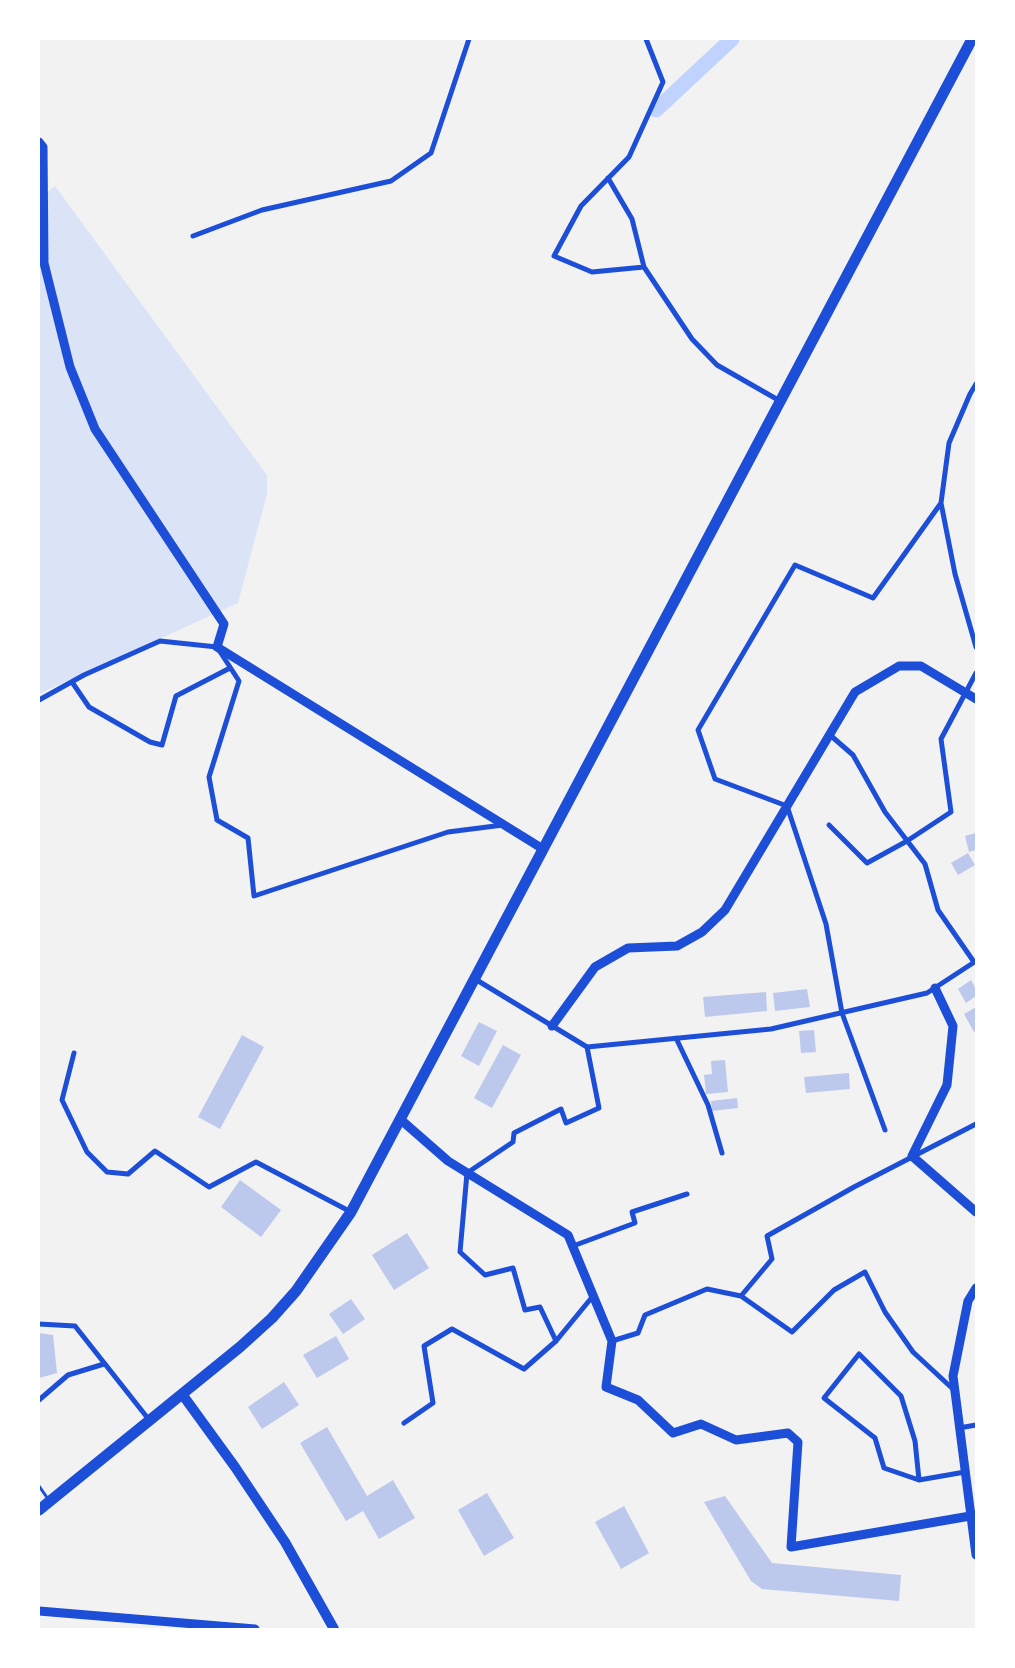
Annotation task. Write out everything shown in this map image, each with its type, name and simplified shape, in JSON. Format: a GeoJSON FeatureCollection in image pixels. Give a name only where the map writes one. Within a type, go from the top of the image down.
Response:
{"type":"FeatureCollection","features":[{"type":"Feature","properties":{"kind":"main road"},"geometry":{"type":"LineString","coordinates":[[39,1510],[150,1421],[272,1318],[296,1291],[351,1212],[972,39]]}},
{"type":"Feature","properties":{"kind":"main road"},"geometry":{"type":"LineString","coordinates":[[182,1394],[236,1467],[286,1542],[334,1629]]}},
{"type":"Feature","properties":{"kind":"street"},"geometry":{"type":"LineString","coordinates":[[193,236],[262,210],[392,181],[431,153],[469,39]]}},
{"type":"Feature","properties":{"kind":"street"},"geometry":{"type":"LineString","coordinates":[[644,267],[592,272],[554,256],[581,206],[629,157],[663,82],[646,39]]}},
{"type":"Feature","properties":{"kind":"street"},"geometry":{"type":"LineString","coordinates":[[39,142],[42,147],[44,263],[70,367],[95,429],[224,624],[217,648],[239,681],[209,778],[217,820],[248,838],[254,896],[448,832],[504,825]]}},
{"type":"Feature","properties":{"kind":"street"},"geometry":{"type":"LineString","coordinates":[[608,178],[632,219],[644,267],[692,339],[717,365],[780,401]]}},
{"type":"Feature","properties":{"kind":"street"},"geometry":{"type":"LineString","coordinates":[[976,384],[949,443],[942,503],[955,574],[976,647]]}},
{"type":"Feature","properties":{"kind":"street"},"geometry":{"type":"LineString","coordinates":[[787,806],[715,779],[698,730],[795,565],[873,598],[942,503]]}},
{"type":"Feature","properties":{"kind":"street"},"geometry":{"type":"LineString","coordinates":[[39,700],[72,682],[160,641],[217,648],[543,849]]}},
{"type":"Feature","properties":{"kind":"street"},"geometry":{"type":"LineString","coordinates":[[552,1026],[594,967],[628,948],[677,946],[702,932],[725,910],[855,692],[898,666],[921,666],[976,699]]}},
{"type":"Feature","properties":{"kind":"street"},"geometry":{"type":"LineString","coordinates":[[72,682],[88,707],[150,742],[162,745],[176,696],[230,668]]}},
{"type":"Feature","properties":{"kind":"street"},"geometry":{"type":"LineString","coordinates":[[829,826],[867,863],[907,841],[951,812],[941,739],[976,673]]}},
{"type":"Feature","properties":{"kind":"street"},"geometry":{"type":"LineString","coordinates":[[474,979],[587,1047],[771,1029],[927,993],[975,962],[938,910],[925,864],[885,812],[853,756],[830,735]]}},
{"type":"Feature","properties":{"kind":"street"},"geometry":{"type":"LineString","coordinates":[[787,806],[826,924],[842,1012],[885,1130]]}},
{"type":"Feature","properties":{"kind":"street"},"geometry":{"type":"LineString","coordinates":[[912,1156],[947,1085],[953,1026],[935,988]]}},
{"type":"Feature","properties":{"kind":"street"},"geometry":{"type":"LineString","coordinates":[[676,1038],[708,1105],[722,1153]]}},
{"type":"Feature","properties":{"kind":"street"},"geometry":{"type":"LineString","coordinates":[[467,1173],[513,1142],[514,1133],[561,1109],[566,1123],[599,1108],[587,1047]]}},
{"type":"Feature","properties":{"kind":"street"},"geometry":{"type":"LineString","coordinates":[[74,1053],[62,1100],[87,1152],[107,1172],[128,1174],[155,1151],[208,1187],[256,1162],[351,1212]]}},
{"type":"Feature","properties":{"kind":"street"},"geometry":{"type":"LineString","coordinates":[[400,1119],[448,1161],[568,1235],[612,1340],[606,1387],[638,1400],[673,1433],[700,1424],[736,1440],[788,1433],[798,1442],[791,1547],[973,1515]]}},
{"type":"Feature","properties":{"kind":"street"},"geometry":{"type":"LineString","coordinates":[[741,1296],[772,1260],[767,1236],[912,1156],[976,1124]]}},
{"type":"Feature","properties":{"kind":"street"},"geometry":{"type":"LineString","coordinates":[[912,1156],[976,1212]]}},
{"type":"Feature","properties":{"kind":"street"},"geometry":{"type":"LineString","coordinates":[[467,1173],[460,1252],[485,1275],[513,1268],[525,1310],[540,1307],[556,1341]]}},
{"type":"Feature","properties":{"kind":"street"},"geometry":{"type":"LineString","coordinates":[[573,1246],[634,1222],[632,1212],[687,1194]]}},
{"type":"Feature","properties":{"kind":"street"},"geometry":{"type":"LineString","coordinates":[[612,1340],[638,1333],[645,1315],[707,1289],[741,1296],[792,1332],[834,1290],[865,1272],[885,1312],[913,1352],[954,1390]]}},
{"type":"Feature","properties":{"kind":"street"},"geometry":{"type":"LineString","coordinates":[[976,1288],[968,1301],[953,1376],[965,1472],[973,1515],[976,1555]]}},
{"type":"Feature","properties":{"kind":"street"},"geometry":{"type":"LineString","coordinates":[[404,1423],[433,1403],[424,1346],[452,1329],[524,1370],[556,1341],[593,1295]]}},
{"type":"Feature","properties":{"kind":"street"},"geometry":{"type":"LineString","coordinates":[[39,1324],[75,1326],[150,1421]]}},
{"type":"Feature","properties":{"kind":"street"},"geometry":{"type":"LineString","coordinates":[[919,1480],[915,1441],[901,1396],[859,1354],[824,1398],[875,1438],[884,1468],[919,1480],[965,1472]]}},
{"type":"Feature","properties":{"kind":"street"},"geometry":{"type":"LineString","coordinates":[[39,1400],[68,1375],[104,1364]]}},
{"type":"Feature","properties":{"kind":"street"},"geometry":{"type":"LineString","coordinates":[[959,1428],[976,1425]]}},
{"type":"Feature","properties":{"kind":"street"},"geometry":{"type":"LineString","coordinates":[[39,1611],[255,1629]]}},
{"type":"Feature","properties":{"kind":"lane"},"geometry":{"type":"LineString","coordinates":[[39,1486],[50,1502]]}},
{"type":"Feature","properties":{"kind":"shaded area"},"geometry":{"type":"Polygon","coordinates":[[[55,186],[267,475],[267,494],[238,603],[39,694],[39,199],[55,186]]]}},
{"type":"Feature","properties":{"kind":"building"},"geometry":{"type":"Polygon","coordinates":[[[976,833],[976,850],[969,852],[965,836],[976,833]]]}},
{"type":"Feature","properties":{"kind":"building"},"geometry":{"type":"Polygon","coordinates":[[[968,853],[975,865],[958,875],[951,863],[968,853]]]}},
{"type":"Feature","properties":{"kind":"building"},"geometry":{"type":"Polygon","coordinates":[[[971,980],[976,989],[976,996],[966,1003],[958,989],[971,980]]]}},
{"type":"Feature","properties":{"kind":"building"},"geometry":{"type":"Polygon","coordinates":[[[807,989],[810,1007],[775,1011],[773,993],[807,989]]]}},
{"type":"Feature","properties":{"kind":"building"},"geometry":{"type":"Polygon","coordinates":[[[766,992],[767,1011],[705,1017],[703,997],[766,992]]]}},
{"type":"Feature","properties":{"kind":"building"},"geometry":{"type":"Polygon","coordinates":[[[976,1007],[976,1031],[974,1032],[964,1014],[976,1007]]]}},
{"type":"Feature","properties":{"kind":"building"},"geometry":{"type":"Polygon","coordinates":[[[479,1022],[497,1031],[479,1066],[461,1056],[479,1022]]]}},
{"type":"Feature","properties":{"kind":"building"},"geometry":{"type":"Polygon","coordinates":[[[814,1030],[816,1052],[801,1053],[799,1031],[814,1030]]]}},
{"type":"Feature","properties":{"kind":"building"},"geometry":{"type":"Polygon","coordinates":[[[242,1035],[264,1047],[220,1129],[198,1117],[242,1035]]]}},
{"type":"Feature","properties":{"kind":"building"},"geometry":{"type":"Polygon","coordinates":[[[503,1045],[521,1055],[492,1108],[474,1098],[503,1045]]]}},
{"type":"Feature","properties":{"kind":"building"},"geometry":{"type":"Polygon","coordinates":[[[725,1060],[728,1092],[706,1094],[704,1075],[712,1074],[711,1061],[725,1060]]]}},
{"type":"Feature","properties":{"kind":"building"},"geometry":{"type":"Polygon","coordinates":[[[849,1073],[850,1089],[806,1093],[804,1077],[849,1073]]]}},
{"type":"Feature","properties":{"kind":"building"},"geometry":{"type":"Polygon","coordinates":[[[737,1098],[738,1108],[712,1111],[711,1101],[737,1098]]]}},
{"type":"Feature","properties":{"kind":"building"},"geometry":{"type":"Polygon","coordinates":[[[240,1180],[281,1210],[261,1237],[221,1207],[240,1180]]]}},
{"type":"Feature","properties":{"kind":"building"},"geometry":{"type":"Polygon","coordinates":[[[407,1233],[429,1268],[394,1290],[372,1255],[407,1233]]]}},
{"type":"Feature","properties":{"kind":"building"},"geometry":{"type":"Polygon","coordinates":[[[351,1299],[365,1319],[343,1334],[329,1314],[351,1299]]]}},
{"type":"Feature","properties":{"kind":"building"},"geometry":{"type":"Polygon","coordinates":[[[39,1333],[53,1335],[57,1373],[39,1378],[39,1333]]]}},
{"type":"Feature","properties":{"kind":"building"},"geometry":{"type":"Polygon","coordinates":[[[336,1336],[349,1359],[317,1378],[303,1355],[336,1336]]]}},
{"type":"Feature","properties":{"kind":"building"},"geometry":{"type":"Polygon","coordinates":[[[284,1382],[299,1405],[262,1429],[248,1407],[284,1382]]]}},
{"type":"Feature","properties":{"kind":"building"},"geometry":{"type":"Polygon","coordinates":[[[327,1427],[367,1496],[393,1480],[415,1518],[379,1539],[363,1511],[346,1521],[300,1443],[327,1427]]]}},
{"type":"Feature","properties":{"kind":"building"},"geometry":{"type":"Polygon","coordinates":[[[487,1493],[514,1538],[484,1556],[458,1510],[487,1493]]]}},
{"type":"Feature","properties":{"kind":"building"},"geometry":{"type":"Polygon","coordinates":[[[725,1496],[772,1563],[901,1575],[899,1601],[762,1589],[751,1581],[704,1502],[725,1496]]]}},
{"type":"Feature","properties":{"kind":"building"},"geometry":{"type":"Polygon","coordinates":[[[624,1506],[649,1553],[621,1569],[595,1522],[624,1506]]]}},
{"type":"Feature","properties":{"kind":"waterway"},"geometry":{"type":"LineString","coordinates":[[656,110],[732,39]]}}]}
